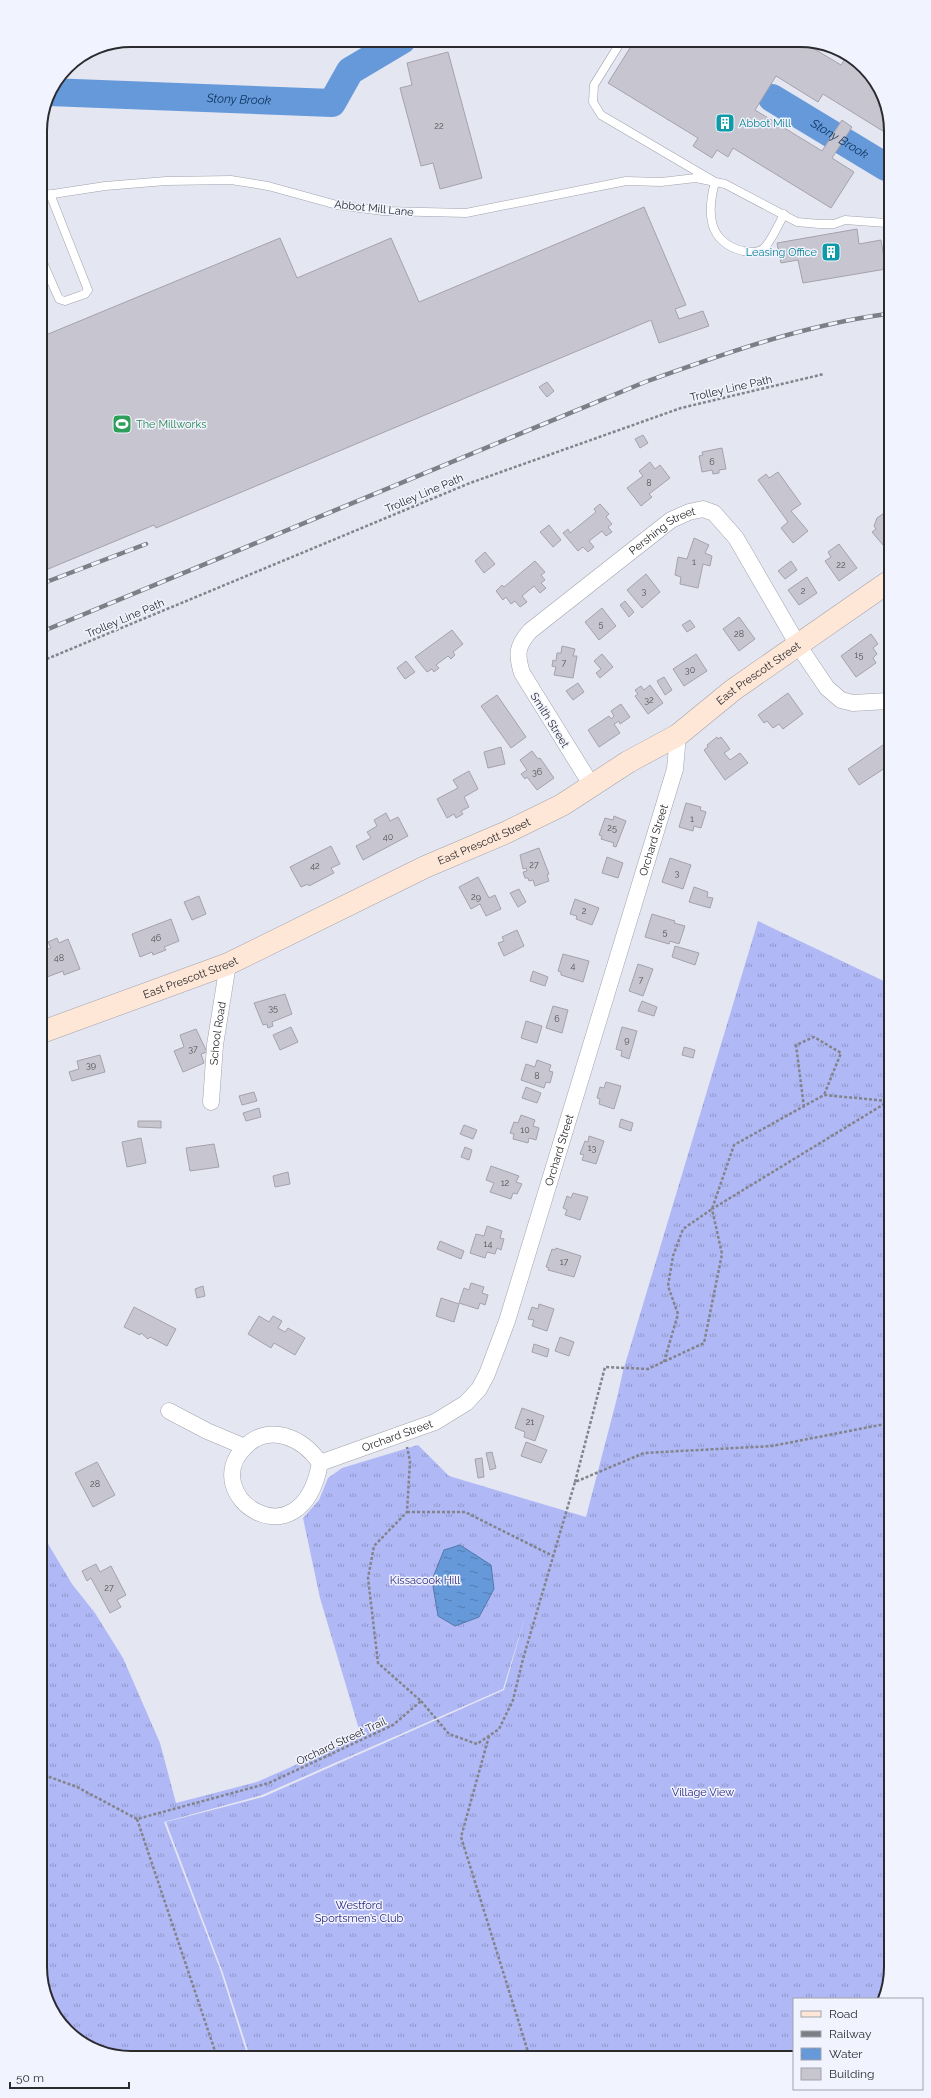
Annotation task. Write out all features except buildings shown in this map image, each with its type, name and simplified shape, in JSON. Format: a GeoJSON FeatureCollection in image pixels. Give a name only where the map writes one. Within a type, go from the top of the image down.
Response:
{"type":"FeatureCollection","features":[{"type":"Feature","properties":{"kind":"main road","name":"East Prescott Street"},"geometry":{"type":"LineString","coordinates":[[47,1030],[228,964],[425,867],[507,832],[562,806],[628,762],[678,735],[733,690],[884,585]]}},
{"type":"Feature","properties":{"kind":"street","name":"Pershing Street"},"geometry":{"type":"LineString","coordinates":[[519,651],[520,642],[530,630],[671,520],[689,512],[703,509],[714,513],[736,538],[798,645],[827,688],[841,700],[853,703],[884,700]]}},
{"type":"Feature","properties":{"kind":"street","name":"Smith Street"},"geometry":{"type":"LineString","coordinates":[[519,651],[518,659],[530,687],[592,786]]}},
{"type":"Feature","properties":{"kind":"street","name":"Orchard Street"},"geometry":{"type":"LineString","coordinates":[[320,1463],[435,1422],[466,1403],[479,1389],[497,1350],[675,770],[678,735]]}},
{"type":"Feature","properties":{"kind":"street","name":"School Road"},"geometry":{"type":"LineString","coordinates":[[211,1102],[215,1045],[228,964]]}},
{"type":"Feature","properties":{"kind":"street"},"geometry":{"type":"LineString","coordinates":[[169,1411],[207,1431],[245,1447]]}},
{"type":"Feature","properties":{"kind":"street"},"geometry":{"type":"LineString","coordinates":[[269,1433],[288,1437],[314,1454],[320,1463],[317,1482],[304,1504],[287,1516],[269,1517],[251,1509],[239,1497],[232,1482],[232,1468],[245,1447],[252,1440],[269,1433]]}},
{"type":"Feature","properties":{"kind":"lane"},"geometry":{"type":"LineString","coordinates":[[618,47],[594,85],[593,102],[601,115],[715,182],[725,184],[797,222],[834,224],[845,220],[884,223]]}},
{"type":"Feature","properties":{"kind":"lane","name":"Abbot Mill Lane"},"geometry":{"type":"LineString","coordinates":[[47,195],[105,186],[166,181],[231,180],[268,186],[337,205],[383,211],[466,213],[626,181],[661,182],[696,178],[715,182]]}},
{"type":"Feature","properties":{"kind":"lane"},"geometry":{"type":"LineString","coordinates":[[715,182],[710,202],[713,227],[721,241],[731,248],[751,252],[764,248],[784,214]]}},
{"type":"Feature","properties":{"kind":"lane"},"geometry":{"type":"LineString","coordinates":[[47,273],[59,299],[65,301],[85,294],[88,290],[50,194]]}},
{"type":"Feature","properties":{"kind":"path","name":"Trolley Line Path"},"geometry":{"type":"LineString","coordinates":[[47,659],[470,483],[681,408],[824,374]]}},
{"type":"Feature","properties":{"kind":"path"},"geometry":{"type":"LineString","coordinates":[[804,1106],[796,1045],[814,1037],[841,1052],[824,1095]]}},
{"type":"Feature","properties":{"kind":"path"},"geometry":{"type":"LineString","coordinates":[[403,1434],[410,1461],[406,1512],[374,1546],[368,1578],[378,1663],[421,1702],[449,1734],[477,1744],[499,1729],[513,1700],[523,1659],[575,1482],[605,1367],[648,1369],[704,1343],[722,1254],[712,1209],[734,1145],[824,1095],[884,1101]]}},
{"type":"Feature","properties":{"kind":"path"},"geometry":{"type":"LineString","coordinates":[[664,1362],[678,1314],[668,1286],[673,1256],[683,1229],[712,1209],[884,1103]]}},
{"type":"Feature","properties":{"kind":"path"},"geometry":{"type":"LineString","coordinates":[[575,1482],[644,1453],[772,1446],[884,1424]]}},
{"type":"Feature","properties":{"kind":"path"},"geometry":{"type":"LineString","coordinates":[[406,1512],[465,1512],[553,1556]]}},
{"type":"Feature","properties":{"kind":"path","name":"Orchard Street Trail"},"geometry":{"type":"LineString","coordinates":[[138,1818],[269,1783],[393,1725],[421,1702]]}},
{"type":"Feature","properties":{"kind":"path"},"geometry":{"type":"LineString","coordinates":[[490,1735],[461,1837],[528,2051]]}},
{"type":"Feature","properties":{"kind":"path"},"geometry":{"type":"LineString","coordinates":[[47,1776],[77,1787],[138,1818],[215,2051]]}},
{"type":"Feature","properties":{"kind":"green space"},"geometry":{"type":"Polygon","coordinates":[[[758,921],[884,981],[884,1973],[878,1998],[793,1998],[793,2051],[248,2051],[223,1973],[166,1822],[263,1797],[504,1690],[526,1614],[503,1689],[262,1795],[164,1822],[221,1972],[246,2051],[125,2051],[104,2047],[80,2034],[61,2014],[51,1994],[47,1973],[47,1542],[72,1584],[95,1613],[123,1658],[160,1743],[176,1803],[257,1782],[361,1736],[320,1598],[303,1518],[319,1500],[328,1478],[342,1468],[418,1445],[449,1476],[586,1517],[623,1371],[758,921]]]}},
{"type":"Feature","properties":{"kind":"water"},"geometry":{"type":"Polygon","coordinates":[[[460,1545],[491,1565],[494,1589],[479,1617],[455,1626],[438,1616],[432,1580],[444,1550],[460,1545]]]}},
{"type":"Feature","properties":{"kind":"waterway","name":"Stony Brook"},"geometry":{"type":"LineString","coordinates":[[57,92],[332,103],[350,71],[390,47]]}},
{"type":"Feature","properties":{"kind":"waterway","name":"Stony Brook"},"geometry":{"type":"LineString","coordinates":[[772,98],[884,166]]}},
{"type":"Feature","properties":{"kind":"railway"},"geometry":{"type":"LineString","coordinates":[[47,630],[645,382],[734,351],[795,333],[825,325],[884,314]]}},
{"type":"Feature","properties":{"kind":"railway"},"geometry":{"type":"LineString","coordinates":[[47,582],[146,544]]}},
{"type":"Feature","properties":{"kind":"place","name":"Abbot Mill"},"geometry":{"type":"Point","coordinates":[725,123]}},
{"type":"Feature","properties":{"kind":"place","name":"Leasing Office"},"geometry":{"type":"Point","coordinates":[831,252]}},
{"type":"Feature","properties":{"kind":"place","name":"The Millworks"},"geometry":{"type":"Point","coordinates":[122,424]}},
{"type":"Feature","properties":{"kind":"park label","name":"Kissacook Hill"},"geometry":{"type":"Point","coordinates":[425,1580]}},
{"type":"Feature","properties":{"kind":"park label","name":"Village View"},"geometry":{"type":"Point","coordinates":[703,1792]}},
{"type":"Feature","properties":{"kind":"park label","name":"Westford Sportsmen’s Club"},"geometry":{"type":"Point","coordinates":[359,1911]}}]}
